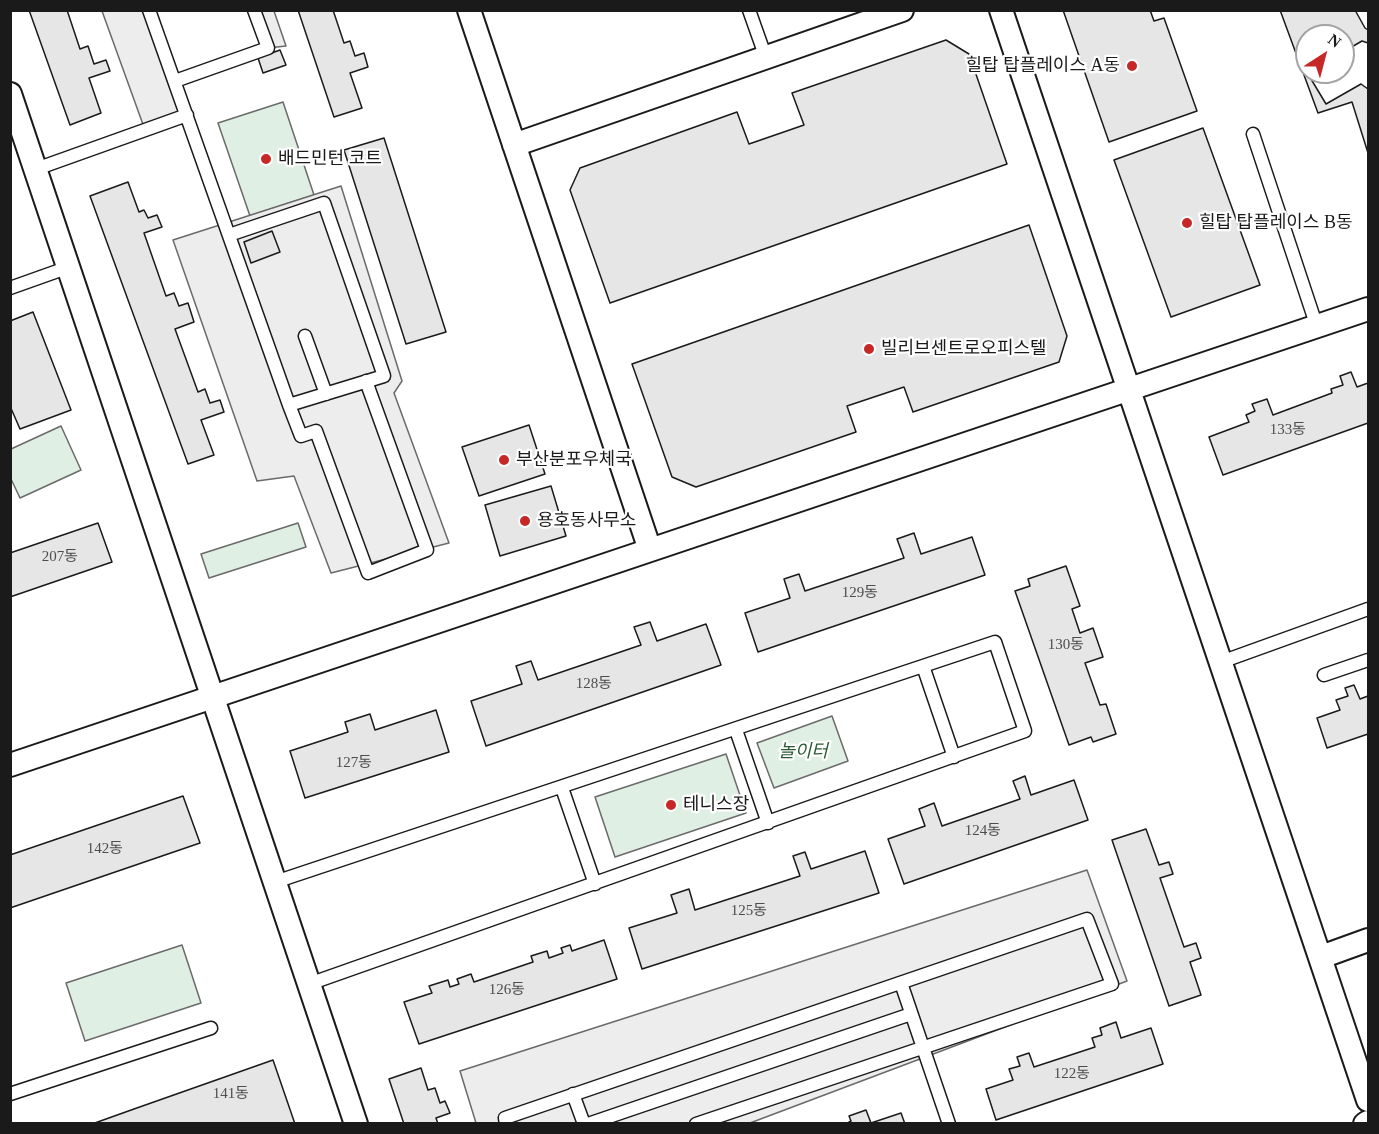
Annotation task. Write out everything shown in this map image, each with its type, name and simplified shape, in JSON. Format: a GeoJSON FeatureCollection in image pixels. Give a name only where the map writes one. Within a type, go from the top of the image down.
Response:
{"type":"FeatureCollection","features":[{"type":"Feature","properties":{"kind":"street"},"geometry":{"type":"LineString","coordinates":[[470,10],[650,550]]}},
{"type":"Feature","properties":{"kind":"street"},"geometry":{"type":"LineString","coordinates":[[514,145],[902,10]]}},
{"type":"Feature","properties":{"kind":"street"},"geometry":{"type":"LineString","coordinates":[[1001,10],[1368,1100]]}},
{"type":"Feature","properties":{"kind":"street"},"geometry":{"type":"LineString","coordinates":[[10,94],[356,1124]]}},
{"type":"Feature","properties":{"kind":"street"},"geometry":{"type":"LineString","coordinates":[[10,765],[1368,309]]}},
{"type":"Feature","properties":{"kind":"street"},"geometry":{"type":"LineString","coordinates":[[1321,957],[1368,940]]}},
{"type":"Feature","properties":{"kind":"lane"},"geometry":{"type":"LineString","coordinates":[[148,10],[302,436],[316,431],[368,573],[427,550],[366,381]]}},
{"type":"Feature","properties":{"kind":"lane"},"geometry":{"type":"LineString","coordinates":[[175,81],[268,48],[254,10]]}},
{"type":"Feature","properties":{"kind":"lane"},"geometry":{"type":"LineString","coordinates":[[749,10],[765,57]]}},
{"type":"Feature","properties":{"kind":"lane"},"geometry":{"type":"LineString","coordinates":[[36,169],[187,115]]}},
{"type":"Feature","properties":{"kind":"lane"},"geometry":{"type":"LineString","coordinates":[[1253,134],[1317,327]]}},
{"type":"Feature","properties":{"kind":"lane"},"geometry":{"type":"LineString","coordinates":[[229,235],[324,203],[384,376],[290,405]]}},
{"type":"Feature","properties":{"kind":"lane"},"geometry":{"type":"LineString","coordinates":[[10,288],[69,267]]}},
{"type":"Feature","properties":{"kind":"lane"},"geometry":{"type":"LineString","coordinates":[[305,336],[326,394]]}},
{"type":"Feature","properties":{"kind":"lane"},"geometry":{"type":"LineString","coordinates":[[1221,662],[1368,609]]}},
{"type":"Feature","properties":{"kind":"lane"},"geometry":{"type":"LineString","coordinates":[[275,882],[995,642],[1025,731],[309,984]]}},
{"type":"Feature","properties":{"kind":"lane"},"geometry":{"type":"LineString","coordinates":[[1324,675],[1368,660]]}},
{"type":"Feature","properties":{"kind":"lane"},"geometry":{"type":"LineString","coordinates":[[923,666],[954,757]]}},
{"type":"Feature","properties":{"kind":"lane"},"geometry":{"type":"LineString","coordinates":[[736,729],[768,823]]}},
{"type":"Feature","properties":{"kind":"lane"},"geometry":{"type":"LineString","coordinates":[[562,788],[595,884]]}},
{"type":"Feature","properties":{"kind":"lane"},"geometry":{"type":"LineString","coordinates":[[507,1124],[505,1118],[1087,919],[1112,984],[696,1124]]}},
{"type":"Feature","properties":{"kind":"lane"},"geometry":{"type":"LineString","coordinates":[[901,983],[949,1124]]}},
{"type":"Feature","properties":{"kind":"lane"},"geometry":{"type":"LineString","coordinates":[[573,1094],[586,1124],[912,1014]]}},
{"type":"Feature","properties":{"kind":"lane"},"geometry":{"type":"LineString","coordinates":[[10,1094],[211,1028]]}},
{"type":"Feature","properties":{"kind":"green space","name":"배드민턴 코트"},"geometry":{"type":"Polygon","coordinates":[[[283,102],[314,195],[250,216],[218,123],[283,102]]]}},
{"type":"Feature","properties":{"kind":"green space"},"geometry":{"type":"Polygon","coordinates":[[[61,426],[81,470],[20,498],[11,479],[11,449],[61,426]]]}},
{"type":"Feature","properties":{"kind":"green space"},"geometry":{"type":"Polygon","coordinates":[[[298,523],[306,547],[209,578],[201,554],[298,523]]]}},
{"type":"Feature","properties":{"kind":"green space","name":"놀이터"},"geometry":{"type":"Polygon","coordinates":[[[832,716],[848,761],[774,788],[757,743],[832,716]]]}},
{"type":"Feature","properties":{"kind":"green space","name":"테니스장"},"geometry":{"type":"Polygon","coordinates":[[[726,754],[746,813],[615,857],[595,797],[726,754]]]}},
{"type":"Feature","properties":{"kind":"green space"},"geometry":{"type":"Polygon","coordinates":[[[182,945],[201,1003],[85,1041],[66,983],[182,945]]]}},
{"type":"Feature","properties":{"kind":"shaded area"},"geometry":{"type":"Polygon","coordinates":[[[102,11],[148,11],[187,115],[145,130],[102,11]]]}},
{"type":"Feature","properties":{"kind":"shaded area"},"geometry":{"type":"Polygon","coordinates":[[[254,11],[274,11],[286,46],[268,48],[254,11]]]}},
{"type":"Feature","properties":{"kind":"shaded area"},"geometry":{"type":"Polygon","coordinates":[[[341,186],[402,381],[394,393],[449,543],[331,573],[294,476],[257,481],[173,240],[341,186]]]}},
{"type":"Feature","properties":{"kind":"shaded area"},"geometry":{"type":"Polygon","coordinates":[[[1087,870],[1127,981],[750,1123],[476,1123],[460,1071],[1087,870]]]}},
{"type":"Feature","properties":{"kind":"building"},"geometry":{"type":"Polygon","coordinates":[[[29,10],[67,10],[80,49],[88,46],[94,64],[106,60],[110,71],[89,78],[101,113],[70,125],[29,10]]]}},
{"type":"Feature","properties":{"kind":"building"},"geometry":{"type":"Polygon","coordinates":[[[298,10],[333,10],[344,43],[350,41],[355,56],[364,53],[368,67],[350,73],[362,108],[334,117],[298,10]]]}},
{"type":"Feature","properties":{"kind":"building","name":"힐탑 탑플레이스 A동"},"geometry":{"type":"Polygon","coordinates":[[[1063,10],[1150,10],[1154,21],[1164,18],[1197,111],[1109,142],[1063,10]]]}},
{"type":"Feature","properties":{"kind":"building"},"geometry":{"type":"Polygon","coordinates":[[[1280,10],[1368,10],[1368,153],[1352,102],[1318,113],[1307,84],[1355,84],[1355,24],[1295,24],[1295,51],[1280,10]]]}},
{"type":"Feature","properties":{"kind":"building"},"geometry":{"type":"Polygon","coordinates":[[[1355,10],[1368,10],[1368,30],[1365,28],[1355,10]]]}},
{"type":"Feature","properties":{"kind":"building"},"geometry":{"type":"Polygon","coordinates":[[[946,40],[969,54],[1007,164],[610,303],[570,190],[580,168],[737,112],[749,144],[804,125],[792,93],[946,40]]]}},
{"type":"Feature","properties":{"kind":"building"},"geometry":{"type":"Polygon","coordinates":[[[1362,41],[1368,43],[1368,89],[1361,84],[1326,104],[1314,84],[1355,84],[1355,45],[1362,41]]]}},
{"type":"Feature","properties":{"kind":"building"},"geometry":{"type":"Polygon","coordinates":[[[280,50],[286,65],[263,73],[258,58],[280,50]]]}},
{"type":"Feature","properties":{"kind":"building","name":"힐탑 탑플레이스 B동"},"geometry":{"type":"Polygon","coordinates":[[[1203,128],[1260,285],[1171,317],[1114,160],[1203,128]]]}},
{"type":"Feature","properties":{"kind":"building"},"geometry":{"type":"Polygon","coordinates":[[[384,138],[446,332],[406,344],[344,150],[384,138]]]}},
{"type":"Feature","properties":{"kind":"building"},"geometry":{"type":"Polygon","coordinates":[[[128,182],[139,212],[144,210],[148,218],[157,215],[162,227],[144,233],[166,296],[174,293],[179,306],[188,303],[194,322],[175,329],[198,392],[205,389],[210,403],[220,400],[224,412],[201,420],[214,455],[188,464],[90,196],[128,182]]]}},
{"type":"Feature","properties":{"kind":"building","name":"빌리브센트로오피스텔"},"geometry":{"type":"Polygon","coordinates":[[[1029,225],[1067,336],[1059,362],[913,412],[904,387],[847,406],[856,432],[696,487],[672,477],[632,364],[1029,225]]]}},
{"type":"Feature","properties":{"kind":"building"},"geometry":{"type":"Polygon","coordinates":[[[272,231],[280,252],[251,263],[244,242],[272,231]]]}},
{"type":"Feature","properties":{"kind":"building"},"geometry":{"type":"Polygon","coordinates":[[[33,312],[71,410],[20,429],[10,406],[10,321],[33,312]]]}},
{"type":"Feature","properties":{"kind":"building"},"geometry":{"type":"Polygon","coordinates":[[[1351,372],[1357,387],[1368,383],[1368,423],[1223,475],[1209,437],[1249,422],[1246,415],[1255,411],[1252,404],[1267,399],[1273,415],[1332,393],[1331,389],[1343,385],[1340,376],[1351,372]]]}},
{"type":"Feature","properties":{"kind":"building","name":"부산분포우체국"},"geometry":{"type":"Polygon","coordinates":[[[529,425],[545,474],[479,496],[462,447],[529,425]]]}},
{"type":"Feature","properties":{"kind":"building","name":"용호동사무소"},"geometry":{"type":"Polygon","coordinates":[[[551,486],[566,536],[500,556],[485,505],[551,486]]]}},
{"type":"Feature","properties":{"kind":"building"},"geometry":{"type":"Polygon","coordinates":[[[98,523],[112,562],[10,597],[10,553],[98,523]]]}},
{"type":"Feature","properties":{"kind":"building"},"geometry":{"type":"Polygon","coordinates":[[[914,533],[921,554],[972,537],[985,575],[758,652],[745,613],[790,598],[784,579],[799,574],[805,591],[904,558],[897,539],[914,533]]]}},
{"type":"Feature","properties":{"kind":"building"},"geometry":{"type":"Polygon","coordinates":[[[1066,566],[1080,606],[1072,609],[1080,633],[1093,628],[1103,657],[1085,663],[1100,705],[1106,704],[1116,734],[1093,742],[1091,737],[1069,745],[1015,591],[1030,586],[1028,579],[1066,566]]]}},
{"type":"Feature","properties":{"kind":"building"},"geometry":{"type":"Polygon","coordinates":[[[650,622],[657,641],[706,624],[721,665],[486,746],[471,701],[522,684],[516,666],[531,661],[538,680],[641,645],[634,627],[650,622]]]}},
{"type":"Feature","properties":{"kind":"building"},"geometry":{"type":"Polygon","coordinates":[[[1354,685],[1360,699],[1368,696],[1368,734],[1327,748],[1317,718],[1340,710],[1336,700],[1348,696],[1345,688],[1354,685]]]}},
{"type":"Feature","properties":{"kind":"building"},"geometry":{"type":"Polygon","coordinates":[[[436,710],[449,752],[305,798],[290,751],[348,732],[345,722],[370,714],[375,730],[436,710]]]}},
{"type":"Feature","properties":{"kind":"building"},"geometry":{"type":"Polygon","coordinates":[[[1025,776],[1031,795],[1074,780],[1088,820],[904,884],[888,839],[925,826],[919,809],[934,803],[942,826],[1020,799],[1013,781],[1025,776]]]}},
{"type":"Feature","properties":{"kind":"building"},"geometry":{"type":"Polygon","coordinates":[[[183,796],[200,843],[10,908],[10,855],[183,796]]]}},
{"type":"Feature","properties":{"kind":"building"},"geometry":{"type":"Polygon","coordinates":[[[1146,829],[1159,865],[1169,862],[1173,874],[1160,878],[1184,947],[1196,943],[1201,958],[1190,962],[1201,995],[1169,1006],[1112,840],[1146,829]]]}},
{"type":"Feature","properties":{"kind":"building"},"geometry":{"type":"Polygon","coordinates":[[[865,851],[879,893],[642,969],[629,928],[677,913],[671,895],[689,889],[695,910],[800,876],[793,856],[805,852],[811,869],[865,851]]]}},
{"type":"Feature","properties":{"kind":"building"},"geometry":{"type":"Polygon","coordinates":[[[604,940],[617,979],[419,1044],[404,1002],[432,993],[429,986],[448,980],[450,987],[459,984],[457,979],[471,974],[474,982],[533,962],[531,956],[547,951],[549,958],[563,953],[561,948],[570,945],[572,951],[604,940]]]}},
{"type":"Feature","properties":{"kind":"building"},"geometry":{"type":"Polygon","coordinates":[[[1116,1022],[1121,1038],[1151,1028],[1163,1064],[996,1120],[986,1089],[1013,1080],[1009,1069],[1020,1066],[1017,1057],[1029,1053],[1034,1067],[1095,1047],[1092,1038],[1102,1035],[1100,1028],[1116,1022]]]}},
{"type":"Feature","properties":{"kind":"building"},"geometry":{"type":"Polygon","coordinates":[[[273,1060],[295,1124],[92,1124],[134,1109],[273,1060]]]}},
{"type":"Feature","properties":{"kind":"building"},"geometry":{"type":"Polygon","coordinates":[[[421,1068],[428,1090],[435,1088],[440,1103],[445,1101],[450,1113],[436,1118],[438,1124],[404,1124],[389,1079],[421,1068]]]}},
{"type":"Feature","properties":{"kind":"building"},"geometry":{"type":"Polygon","coordinates":[[[866,1110],[871,1123],[901,1113],[905,1124],[846,1124],[851,1121],[849,1116],[866,1110]]]}},
{"type":"Feature","properties":{"kind":"place","name":"힐탑 탑플레이스 A동"},"geometry":{"type":"Point","coordinates":[1132,66]}},
{"type":"Feature","properties":{"kind":"place","name":"배드민턴 코트"},"geometry":{"type":"Point","coordinates":[266,159]}},
{"type":"Feature","properties":{"kind":"place","name":"힐탑 탑플레이스 B동"},"geometry":{"type":"Point","coordinates":[1187,223]}},
{"type":"Feature","properties":{"kind":"place","name":"빌리브센트로오피스텔"},"geometry":{"type":"Point","coordinates":[869,349]}},
{"type":"Feature","properties":{"kind":"place","name":"부산분포우체국"},"geometry":{"type":"Point","coordinates":[504,460]}},
{"type":"Feature","properties":{"kind":"place","name":"용호동사무소"},"geometry":{"type":"Point","coordinates":[525,521]}},
{"type":"Feature","properties":{"kind":"place","name":"테니스장"},"geometry":{"type":"Point","coordinates":[671,805]}}]}
